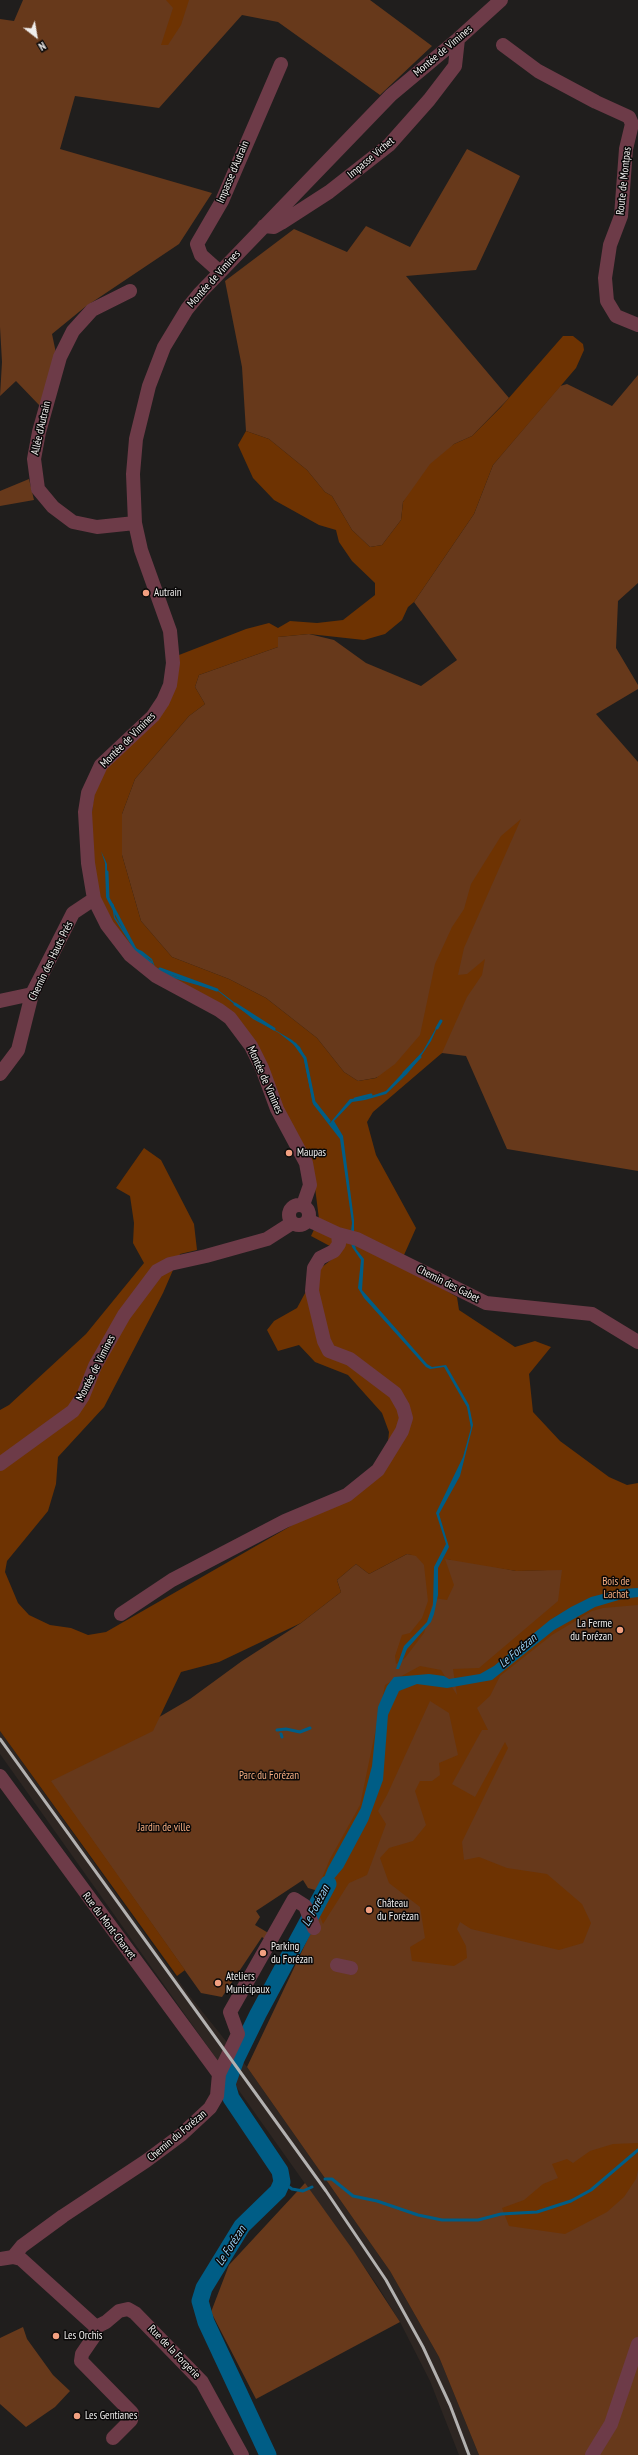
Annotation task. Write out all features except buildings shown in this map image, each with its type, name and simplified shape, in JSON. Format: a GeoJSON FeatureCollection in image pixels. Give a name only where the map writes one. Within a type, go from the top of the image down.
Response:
{"type":"FeatureCollection","features":[{"type":"Feature","properties":{"kind":"street","name":"Montée de Vimines"},"geometry":{"type":"LineString","coordinates":[[303,1205],[310,1185],[306,1163],[277,1109],[262,1068],[251,1046],[230,1018],[219,1010],[156,976],[130,955],[107,925],[94,899],[88,863],[86,812],[88,793],[101,765],[153,716],[163,701],[170,685],[174,663],[170,631],[141,550],[135,523],[132,474],[136,439],[151,380],[175,327],[200,293],[391,95],[458,39],[501,0]]}},
{"type":"Feature","properties":{"kind":"street","name":"Impasse Vichet"},"geometry":{"type":"LineString","coordinates":[[264,226],[274,227],[281,224],[330,192],[389,145],[455,66],[458,39]]}},
{"type":"Feature","properties":{"kind":"street","name":"Route de Montpas"},"geometry":{"type":"LineString","coordinates":[[503,45],[538,71],[596,102],[629,117],[632,124],[626,149],[621,216],[610,245],[605,278],[607,301],[616,316],[638,325]]}},
{"type":"Feature","properties":{"kind":"street","name":"Impasse d'Autrain"},"geometry":{"type":"LineString","coordinates":[[220,272],[201,255],[197,244],[222,201],[280,64]]}},
{"type":"Feature","properties":{"kind":"street","name":"Allée d'Autrain"},"geometry":{"type":"LineString","coordinates":[[130,291],[92,310],[73,331],[60,357],[38,432],[34,459],[38,489],[53,507],[73,522],[97,527],[135,523]]}},
{"type":"Feature","properties":{"kind":"street","name":"Chemin des Hauts Prés"},"geometry":{"type":"LineString","coordinates":[[0,1074],[18,1050],[32,994],[73,913],[94,899]]}},
{"type":"Feature","properties":{"kind":"street"},"geometry":{"type":"LineString","coordinates":[[0,1001],[32,994]]}},
{"type":"Feature","properties":{"kind":"street"},"geometry":{"type":"LineString","coordinates":[[303,1205],[309,1211],[308,1220],[302,1225],[292,1223],[289,1216],[290,1210],[295,1206],[303,1205]]}},
{"type":"Feature","properties":{"kind":"street","name":"Chemin des Gabet"},"geometry":{"type":"LineString","coordinates":[[308,1220],[347,1236],[486,1303],[592,1314],[638,1342]]}},
{"type":"Feature","properties":{"kind":"street","name":"Montée de Vimines"},"geometry":{"type":"LineString","coordinates":[[0,1464],[73,1411],[83,1396],[95,1366],[124,1315],[158,1271],[170,1264],[206,1256],[267,1239],[292,1223]]}},
{"type":"Feature","properties":{"kind":"street"},"geometry":{"type":"LineString","coordinates":[[121,1614],[172,1580],[285,1521],[347,1495],[378,1470],[402,1431],[406,1418],[403,1407],[395,1393],[350,1359],[330,1351],[324,1341],[312,1291],[314,1268],[320,1258],[334,1250],[347,1236]]}},
{"type":"Feature","properties":{"kind":"street","name":"Rue du Mont-Charvet"},"geometry":{"type":"LineString","coordinates":[[0,1776],[219,2074]]}},
{"type":"Feature","properties":{"kind":"street","name":"Chemin du Forézan"},"geometry":{"type":"LineString","coordinates":[[7,2258],[22,2246],[146,2161],[180,2135],[214,2101],[218,2090],[219,2074],[238,2034],[238,2027],[230,2012],[294,1899],[305,1906],[314,1928]]}},
{"type":"Feature","properties":{"kind":"street"},"geometry":{"type":"LineString","coordinates":[[337,1965],[351,1968]]}},
{"type":"Feature","properties":{"kind":"street"},"geometry":{"type":"LineString","coordinates":[[7,2258],[21,2259],[96,2327],[95,2335],[82,2354],[81,2361],[132,2413],[130,2420],[114,2438]]}},
{"type":"Feature","properties":{"kind":"street","name":"Rue de la Forgerie"},"geometry":{"type":"LineString","coordinates":[[96,2327],[106,2322],[119,2311],[128,2309],[135,2312],[202,2382],[242,2455]]}},
{"type":"Feature","properties":{"kind":"street"},"geometry":{"type":"LineString","coordinates":[[592,2455],[611,2424],[638,2344]]}},
{"type":"Feature","properties":{"kind":"shaded area"},"geometry":{"type":"Polygon","coordinates":[[[0,1731],[188,1994],[247,2067],[390,2271],[439,2357],[479,2455],[459,2455],[430,2381],[400,2322],[377,2285],[0,1754],[0,1731]]]}},
{"type":"Feature","properties":{"kind":"green space"},"geometry":{"type":"Polygon","coordinates":[[[23,0],[370,0],[432,46],[380,95],[278,22],[242,15],[159,108],[75,96],[60,149],[212,193],[179,244],[85,307],[52,334],[56,353],[40,406],[16,381],[0,396],[2,362],[0,327],[0,19],[14,21],[23,0]]]}},
{"type":"Feature","properties":{"kind":"green space"},"geometry":{"type":"Polygon","coordinates":[[[166,0],[189,0],[181,25],[168,45],[161,45],[173,8],[166,0]]]}},
{"type":"Feature","properties":{"kind":"green space"},"geometry":{"type":"Polygon","coordinates":[[[467,149],[520,176],[476,270],[406,276],[509,398],[472,436],[454,444],[403,502],[401,520],[382,545],[370,547],[352,530],[332,496],[325,492],[307,470],[269,439],[246,431],[242,367],[225,281],[294,229],[347,252],[366,226],[410,247],[467,149]]]}},
{"type":"Feature","properties":{"kind":"green space","name":"Bois de Lachat"},"geometry":{"type":"Polygon","coordinates":[[[563,336],[573,336],[583,344],[584,350],[576,368],[493,465],[474,514],[414,602],[408,607],[402,620],[385,634],[364,640],[309,634],[278,637],[278,647],[199,675],[195,687],[205,704],[189,716],[135,779],[122,814],[122,855],[141,921],[172,957],[229,979],[266,998],[317,1038],[344,1072],[358,1081],[376,1078],[395,1064],[420,1035],[435,964],[452,927],[464,909],[471,884],[501,836],[521,819],[464,948],[458,975],[467,974],[485,959],[482,975],[467,997],[442,1053],[373,1112],[367,1122],[376,1155],[416,1228],[404,1255],[404,1266],[457,1297],[459,1310],[515,1347],[535,1341],[551,1347],[529,1374],[533,1412],[560,1441],[609,1477],[627,1485],[638,1483],[638,1605],[603,1608],[592,1611],[552,1635],[500,1676],[490,1696],[477,1708],[488,1730],[482,1730],[452,1784],[475,1797],[505,1742],[508,1748],[462,1842],[464,1860],[479,1857],[507,1868],[547,1874],[582,1904],[591,1923],[583,1943],[559,1950],[471,1929],[460,1922],[457,1929],[466,1946],[467,1958],[454,1966],[412,1961],[410,1947],[425,1938],[420,1907],[389,1883],[380,1858],[389,1848],[413,1841],[426,1825],[415,1791],[420,1781],[432,1781],[440,1775],[439,1763],[458,1755],[449,1713],[430,1701],[387,1795],[378,1811],[386,1824],[367,1875],[349,1883],[323,1924],[313,1899],[330,1859],[360,1805],[385,1685],[420,1666],[441,1670],[457,1695],[453,1669],[479,1668],[558,1601],[562,1570],[516,1571],[445,1559],[454,1585],[447,1600],[434,1598],[424,1633],[405,1658],[396,1664],[395,1656],[402,1635],[410,1633],[422,1618],[428,1601],[424,1565],[416,1556],[407,1554],[369,1574],[356,1564],[337,1580],[341,1592],[301,1623],[219,1662],[181,1672],[153,1731],[51,1781],[185,1970],[177,1976],[0,1731],[0,1410],[9,1405],[86,1334],[144,1263],[133,1243],[134,1223],[130,1196],[116,1188],[144,1148],[161,1160],[194,1224],[197,1250],[180,1254],[163,1293],[104,1407],[58,1457],[56,1484],[48,1511],[7,1561],[5,1572],[18,1603],[29,1615],[50,1625],[71,1628],[88,1635],[106,1632],[385,1472],[389,1432],[382,1413],[348,1375],[315,1362],[299,1345],[278,1351],[267,1330],[274,1321],[297,1308],[317,1271],[341,1252],[311,1236],[319,1219],[312,1164],[235,1018],[130,954],[94,890],[87,853],[96,779],[177,680],[179,655],[246,629],[269,623],[278,628],[290,621],[317,623],[343,620],[375,595],[375,583],[352,561],[339,542],[336,530],[319,525],[274,500],[253,478],[238,445],[246,431],[269,439],[307,470],[325,492],[332,496],[352,530],[370,547],[382,545],[401,520],[403,502],[430,464],[454,444],[472,436],[501,407],[563,336]]]}},
{"type":"Feature","properties":{"kind":"green space"},"geometry":{"type":"Polygon","coordinates":[[[638,375],[638,583],[618,601],[616,648],[638,685],[638,689],[596,714],[638,762],[638,1171],[507,1149],[466,1056],[442,1053],[375,1078],[358,1081],[344,1072],[317,1038],[266,998],[229,979],[172,957],[141,921],[122,855],[122,814],[135,779],[189,716],[205,704],[195,687],[199,675],[278,647],[278,637],[309,634],[334,640],[366,663],[421,686],[457,660],[414,602],[474,514],[493,465],[560,386],[567,384],[612,406],[638,375]]]}},
{"type":"Feature","properties":{"kind":"green space"},"geometry":{"type":"Polygon","coordinates":[[[29,479],[34,500],[0,506],[0,491],[29,479]]]}},
{"type":"Feature","properties":{"kind":"green space"},"geometry":{"type":"Polygon","coordinates":[[[407,1554],[472,1562],[516,1571],[638,1567],[638,2455],[479,2455],[439,2357],[390,2271],[247,2067],[329,1894],[308,1888],[303,1880],[256,1911],[260,1917],[255,1925],[270,1934],[266,1940],[262,1937],[222,1997],[201,1993],[50,1781],[190,1699],[242,1661],[301,1623],[341,1592],[337,1580],[356,1564],[369,1574],[407,1554]]]}},
{"type":"Feature","properties":{"kind":"green space"},"geometry":{"type":"Polygon","coordinates":[[[638,2143],[638,2170],[636,2179],[624,2197],[607,2212],[565,2234],[509,2226],[502,2208],[524,2200],[543,2184],[558,2178],[552,2164],[567,2159],[573,2163],[590,2151],[613,2144],[638,2143]]]}},
{"type":"Feature","properties":{"kind":"green space"},"geometry":{"type":"Polygon","coordinates":[[[305,2183],[353,2250],[400,2322],[256,2399],[211,2312],[229,2265],[305,2183]]]}},
{"type":"Feature","properties":{"kind":"green space"},"geometry":{"type":"Polygon","coordinates":[[[23,2327],[27,2339],[53,2375],[70,2391],[55,2407],[26,2427],[0,2404],[0,2338],[23,2327]]]}},
{"type":"Feature","properties":{"kind":"water"},"geometry":{"type":"Polygon","coordinates":[[[101,851],[107,864],[107,897],[114,905],[115,917],[135,948],[142,951],[152,959],[155,967],[174,976],[218,990],[256,1019],[292,1040],[300,1047],[305,1057],[313,1102],[330,1123],[350,1099],[365,1098],[386,1091],[423,1051],[440,1021],[431,1041],[417,1062],[386,1094],[352,1102],[334,1121],[343,1136],[354,1220],[354,1241],[356,1249],[364,1259],[362,1290],[427,1364],[432,1367],[446,1365],[469,1405],[473,1425],[460,1476],[439,1514],[449,1547],[438,1568],[438,1595],[434,1614],[431,1622],[407,1649],[399,1669],[396,1669],[404,1646],[427,1622],[433,1605],[434,1567],[446,1544],[436,1513],[463,1457],[471,1428],[467,1407],[444,1367],[430,1369],[426,1367],[364,1298],[358,1288],[361,1260],[352,1247],[350,1239],[352,1223],[340,1139],[313,1104],[304,1059],[298,1048],[279,1033],[253,1019],[218,991],[173,978],[155,968],[151,960],[134,949],[114,918],[112,905],[106,897],[105,863],[101,851]]]}},
{"type":"Feature","properties":{"kind":"water"},"geometry":{"type":"Polygon","coordinates":[[[638,1588],[638,1597],[622,1599],[595,1607],[554,1630],[492,1680],[447,1688],[417,1684],[399,1691],[388,1715],[383,1780],[368,1821],[343,1868],[332,1881],[321,1906],[314,1902],[328,1868],[361,1808],[372,1766],[378,1707],[387,1686],[394,1677],[429,1674],[444,1676],[449,1679],[480,1674],[494,1666],[550,1620],[571,1607],[591,1597],[622,1589],[638,1588]]]}},
{"type":"Feature","properties":{"kind":"waterway"},"geometry":{"type":"LineString","coordinates":[[107,872],[108,898],[135,949],[151,963]]}},
{"type":"Feature","properties":{"kind":"waterway"},"geometry":{"type":"LineString","coordinates":[[160,969],[217,990]]}},
{"type":"Feature","properties":{"kind":"waterway"},"geometry":{"type":"LineString","coordinates":[[235,1004],[274,1029]]}},
{"type":"Feature","properties":{"kind":"waterway"},"geometry":{"type":"LineString","coordinates":[[437,1028],[441,1021]]}},
{"type":"Feature","properties":{"kind":"waterway"},"geometry":{"type":"LineString","coordinates":[[295,1044],[305,1058],[314,1102],[329,1121]]}},
{"type":"Feature","properties":{"kind":"waterway"},"geometry":{"type":"LineString","coordinates":[[404,1073],[420,1057]]}},
{"type":"Feature","properties":{"kind":"waterway"},"geometry":{"type":"LineString","coordinates":[[355,1099],[371,1095]]}},
{"type":"Feature","properties":{"kind":"waterway"},"geometry":{"type":"LineString","coordinates":[[277,1730],[286,1729],[300,1732],[310,1728]]}},
{"type":"Feature","properties":{"kind":"waterway","name":"Le Forézan"},"geometry":{"type":"LineString","coordinates":[[268,2455],[206,2322],[200,2301],[204,2288],[242,2226],[278,2191],[282,2182],[280,2171],[231,2098],[227,2084],[236,2059],[258,2014],[328,1884]]}},
{"type":"Feature","properties":{"kind":"waterway"},"geometry":{"type":"LineString","coordinates":[[325,2179],[332,2179],[353,2196],[377,2201],[418,2215],[442,2220],[478,2220],[501,2214],[537,2212],[571,2201],[591,2190],[638,2150]]}},
{"type":"Feature","properties":{"kind":"waterway"},"geometry":{"type":"LineString","coordinates":[[282,2182],[292,2189],[303,2191],[312,2187]]}},
{"type":"Feature","properties":{"kind":"railway"},"geometry":{"type":"LineString","coordinates":[[0,1739],[326,2191],[386,2280],[423,2347],[450,2405],[469,2455]]}},
{"type":"Feature","properties":{"kind":"place","name":"Autrain"},"geometry":{"type":"Point","coordinates":[146,593]}},
{"type":"Feature","properties":{"kind":"place","name":"Maupas"},"geometry":{"type":"Point","coordinates":[289,1153]}},
{"type":"Feature","properties":{"kind":"place","name":"La Ferme du Forézan"},"geometry":{"type":"Point","coordinates":[620,1630]}},
{"type":"Feature","properties":{"kind":"place","name":"Château du Forézan"},"geometry":{"type":"Point","coordinates":[369,1910]}},
{"type":"Feature","properties":{"kind":"place","name":"Parking du Forézan"},"geometry":{"type":"Point","coordinates":[263,1953]}},
{"type":"Feature","properties":{"kind":"place","name":"Ateliers Municipaux"},"geometry":{"type":"Point","coordinates":[218,1983]}},
{"type":"Feature","properties":{"kind":"place","name":"Les Orchis"},"geometry":{"type":"Point","coordinates":[56,2336]}},
{"type":"Feature","properties":{"kind":"place","name":"Les Gentianes"},"geometry":{"type":"Point","coordinates":[77,2416]}},
{"type":"Feature","properties":{"kind":"park label","name":"Parc du Forézan"},"geometry":{"type":"Point","coordinates":[269,1776]}},
{"type":"Feature","properties":{"kind":"park label","name":"Jardin de ville"},"geometry":{"type":"Point","coordinates":[164,1828]}}]}
